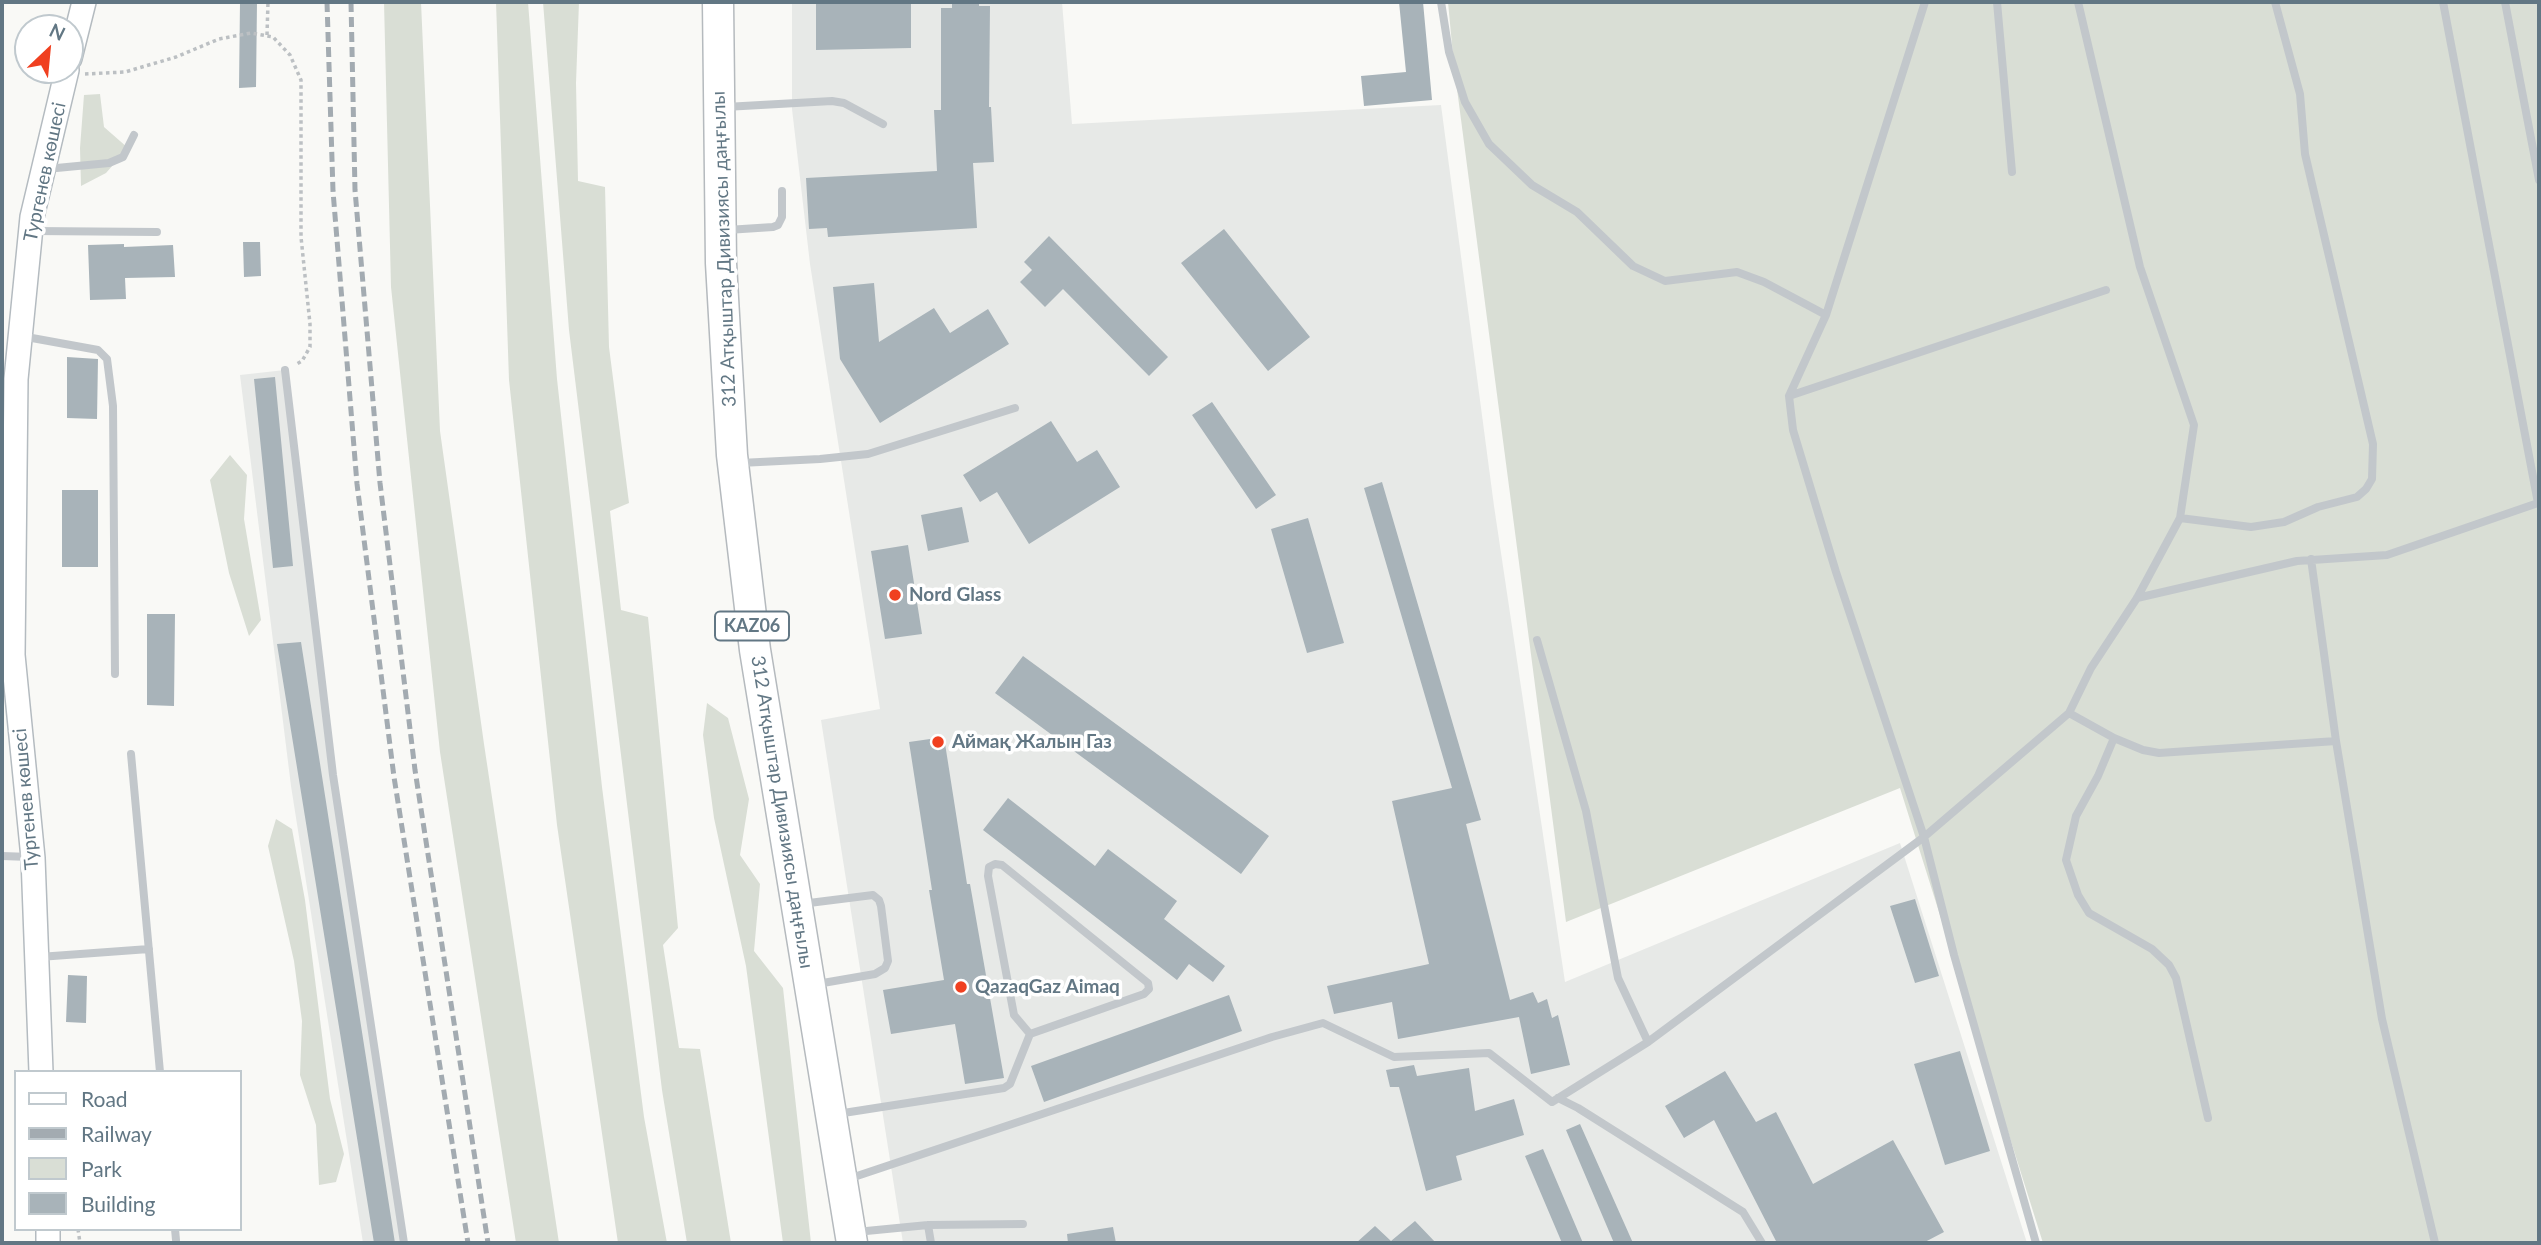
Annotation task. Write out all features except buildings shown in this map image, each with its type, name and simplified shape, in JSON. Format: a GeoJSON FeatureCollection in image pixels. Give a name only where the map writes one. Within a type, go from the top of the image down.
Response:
{"type":"FeatureCollection","features":[{"type":"Feature","properties":{"kind":"highway","name":"312 Атқыштар Дивизиясы даңғылы"},"geometry":{"type":"LineString","coordinates":[[718,2],[720,230],[733,464],[755,650],[851,1238]]}},
{"type":"Feature","properties":{"kind":"main road","name":"Тургенев көшесі"},"geometry":{"type":"LineString","coordinates":[[41,1070],[33,858],[12,655],[16,379],[11,336],[44,169],[64,84]]}},
{"type":"Feature","properties":{"kind":"lane"},"geometry":{"type":"LineString","coordinates":[[1441,2],[1449,52],[1465,102],[1489,144],[1532,185],[1577,212],[1633,266],[1665,281],[1737,272],[1764,282],[1826,315]]}},
{"type":"Feature","properties":{"kind":"lane"},"geometry":{"type":"LineString","coordinates":[[1925,2],[1826,315],[1789,396],[1793,430],[1836,572],[1924,837],[1954,955],[2036,1243]]}},
{"type":"Feature","properties":{"kind":"lane"},"geometry":{"type":"LineString","coordinates":[[1997,2],[2012,172]]}},
{"type":"Feature","properties":{"kind":"lane"},"geometry":{"type":"LineString","coordinates":[[842,1181],[1259,1041],[1323,1023],[1394,1057],[1489,1053],[1552,1102],[1648,1042],[1924,837],[2069,713],[2091,668],[2137,598],[2180,519],[2194,425],[2140,267],[2078,2]]}},
{"type":"Feature","properties":{"kind":"lane"},"geometry":{"type":"LineString","coordinates":[[2180,519],[2250,527],[2284,522],[2318,507],[2357,497],[2366,489],[2372,478],[2373,444],[2305,154],[2300,94],[2275,2]]}},
{"type":"Feature","properties":{"kind":"lane"},"geometry":{"type":"LineString","coordinates":[[2137,598],[2311,559],[2387,555],[2538,503],[2443,2]]}},
{"type":"Feature","properties":{"kind":"lane"},"geometry":{"type":"LineString","coordinates":[[2505,2],[2539,180]]}},
{"type":"Feature","properties":{"kind":"lane"},"geometry":{"type":"LineString","coordinates":[[718,107],[832,101],[844,103],[883,124]]}},
{"type":"Feature","properties":{"kind":"lane"},"geometry":{"type":"LineString","coordinates":[[44,169],[109,163],[123,157],[134,135]]}},
{"type":"Feature","properties":{"kind":"lane"},"geometry":{"type":"LineString","coordinates":[[720,230],[778,225],[782,217],[782,191]]}},
{"type":"Feature","properties":{"kind":"lane"},"geometry":{"type":"LineString","coordinates":[[31,231],[157,232]]}},
{"type":"Feature","properties":{"kind":"lane"},"geometry":{"type":"LineString","coordinates":[[1789,396],[2106,290]]}},
{"type":"Feature","properties":{"kind":"lane"},"geometry":{"type":"LineString","coordinates":[[11,336],[98,350],[107,359],[113,406],[115,674]]}},
{"type":"Feature","properties":{"kind":"lane"},"geometry":{"type":"LineString","coordinates":[[285,370],[333,775],[404,1243]]}},
{"type":"Feature","properties":{"kind":"lane"},"geometry":{"type":"LineString","coordinates":[[733,464],[869,454],[1015,408]]}},
{"type":"Feature","properties":{"kind":"lane"},"geometry":{"type":"LineString","coordinates":[[2311,559],[2336,741],[2382,1019],[2435,1243]]}},
{"type":"Feature","properties":{"kind":"lane"},"geometry":{"type":"LineString","coordinates":[[1537,640],[1586,811],[1618,978],[1648,1042]]}},
{"type":"Feature","properties":{"kind":"lane"},"geometry":{"type":"LineString","coordinates":[[2069,713],[2114,738],[2143,750],[2159,753],[2336,741]]}},
{"type":"Feature","properties":{"kind":"lane"},"geometry":{"type":"LineString","coordinates":[[2114,738],[2098,776],[2076,816],[2066,860],[2078,895],[2089,913],[2152,949],[2169,965],[2176,978],[2208,1118]]}},
{"type":"Feature","properties":{"kind":"lane"},"geometry":{"type":"LineString","coordinates":[[131,754],[160,1070]]}},
{"type":"Feature","properties":{"kind":"lane"},"geometry":{"type":"LineString","coordinates":[[2,856],[33,858]]}},
{"type":"Feature","properties":{"kind":"lane"},"geometry":{"type":"LineString","coordinates":[[831,1115],[1004,1088],[1010,1084],[1030,1034],[1144,995],[1149,989],[1148,983],[1002,865],[995,864],[989,867],[988,876],[1014,1015],[1030,1034]]}},
{"type":"Feature","properties":{"kind":"lane"},"geometry":{"type":"LineString","coordinates":[[797,904],[873,895],[881,906],[888,961],[885,968],[875,974],[810,986]]}},
{"type":"Feature","properties":{"kind":"lane"},"geometry":{"type":"LineString","coordinates":[[36,957],[149,950]]}},
{"type":"Feature","properties":{"kind":"lane"},"geometry":{"type":"LineString","coordinates":[[1558,1098],[1743,1212],[1762,1243]]}},
{"type":"Feature","properties":{"kind":"lane"},"geometry":{"type":"LineString","coordinates":[[851,1238],[928,1225],[1023,1224]]}},
{"type":"Feature","properties":{"kind":"lane"},"geometry":{"type":"LineString","coordinates":[[928,1225],[932,1243]]}},
{"type":"Feature","properties":{"kind":"lane"},"geometry":{"type":"LineString","coordinates":[[175,1231],[176,1240]]}},
{"type":"Feature","properties":{"kind":"path"},"geometry":{"type":"LineString","coordinates":[[267,35],[268,2]]}},
{"type":"Feature","properties":{"kind":"path"},"geometry":{"type":"LineString","coordinates":[[84,69],[125,72],[176,57],[219,39],[251,33],[273,37],[290,55],[301,80],[301,237],[310,347],[302,361],[285,370]]}},
{"type":"Feature","properties":{"kind":"shaded area"},"geometry":{"type":"Polygon","coordinates":[[[792,2],[1062,2],[1072,124],[1441,105],[1494,506],[1565,982],[1900,843],[2027,1243],[903,1243],[821,720],[880,709],[810,264],[792,109],[792,2]]]}},
{"type":"Feature","properties":{"kind":"shaded area"},"geometry":{"type":"Polygon","coordinates":[[[285,370],[333,775],[404,1243],[363,1243],[291,786],[240,375],[285,370]]]}},
{"type":"Feature","properties":{"kind":"green space"},"geometry":{"type":"Polygon","coordinates":[[[384,2],[421,2],[440,431],[559,1243],[516,1243],[440,752],[391,287],[384,2]]]}},
{"type":"Feature","properties":{"kind":"green space"},"geometry":{"type":"Polygon","coordinates":[[[496,2],[528,2],[557,379],[602,787],[644,1117],[667,1243],[618,1243],[557,825],[509,380],[496,2]]]}},
{"type":"Feature","properties":{"kind":"green space"},"geometry":{"type":"Polygon","coordinates":[[[543,2],[579,2],[576,83],[578,181],[605,187],[609,347],[629,503],[610,511],[621,610],[648,617],[678,928],[663,945],[679,1048],[700,1049],[731,1243],[687,1243],[662,1090],[569,330],[543,2]]]}},
{"type":"Feature","properties":{"kind":"green space"},"geometry":{"type":"Polygon","coordinates":[[[1448,2],[2539,2],[2539,1243],[2043,1243],[1900,788],[1566,922],[1454,66],[1448,2]]]}},
{"type":"Feature","properties":{"kind":"green space"},"geometry":{"type":"Polygon","coordinates":[[[100,94],[104,127],[128,148],[106,173],[81,186],[80,148],[84,95],[100,94]]]}},
{"type":"Feature","properties":{"kind":"green space"},"geometry":{"type":"Polygon","coordinates":[[[230,455],[247,475],[244,519],[261,620],[249,636],[229,573],[210,480],[230,455]]]}},
{"type":"Feature","properties":{"kind":"green space"},"geometry":{"type":"Polygon","coordinates":[[[707,703],[728,718],[749,799],[740,855],[760,884],[754,951],[783,988],[811,1243],[783,1243],[746,966],[714,818],[703,735],[707,703]]]}},
{"type":"Feature","properties":{"kind":"green space"},"geometry":{"type":"Polygon","coordinates":[[[276,819],[292,829],[305,900],[330,1099],[344,1154],[336,1182],[319,1185],[316,1125],[300,1075],[302,1021],[294,961],[268,846],[276,819]]]}},
{"type":"Feature","properties":{"kind":"railway"},"geometry":{"type":"LineString","coordinates":[[327,2],[333,191],[357,484],[394,777],[468,1243]]}},
{"type":"Feature","properties":{"kind":"railway"},"geometry":{"type":"LineString","coordinates":[[351,2],[355,190],[380,483],[415,770],[488,1243]]}},
{"type":"Feature","properties":{"kind":"place","name":"Nord Glass"},"geometry":{"type":"Point","coordinates":[895,595]}},
{"type":"Feature","properties":{"kind":"place","name":"Аймақ Жалын Газ"},"geometry":{"type":"Point","coordinates":[938,742]}},
{"type":"Feature","properties":{"kind":"place","name":"QazaqGaz Aimaq"},"geometry":{"type":"Point","coordinates":[961,987]}}]}
